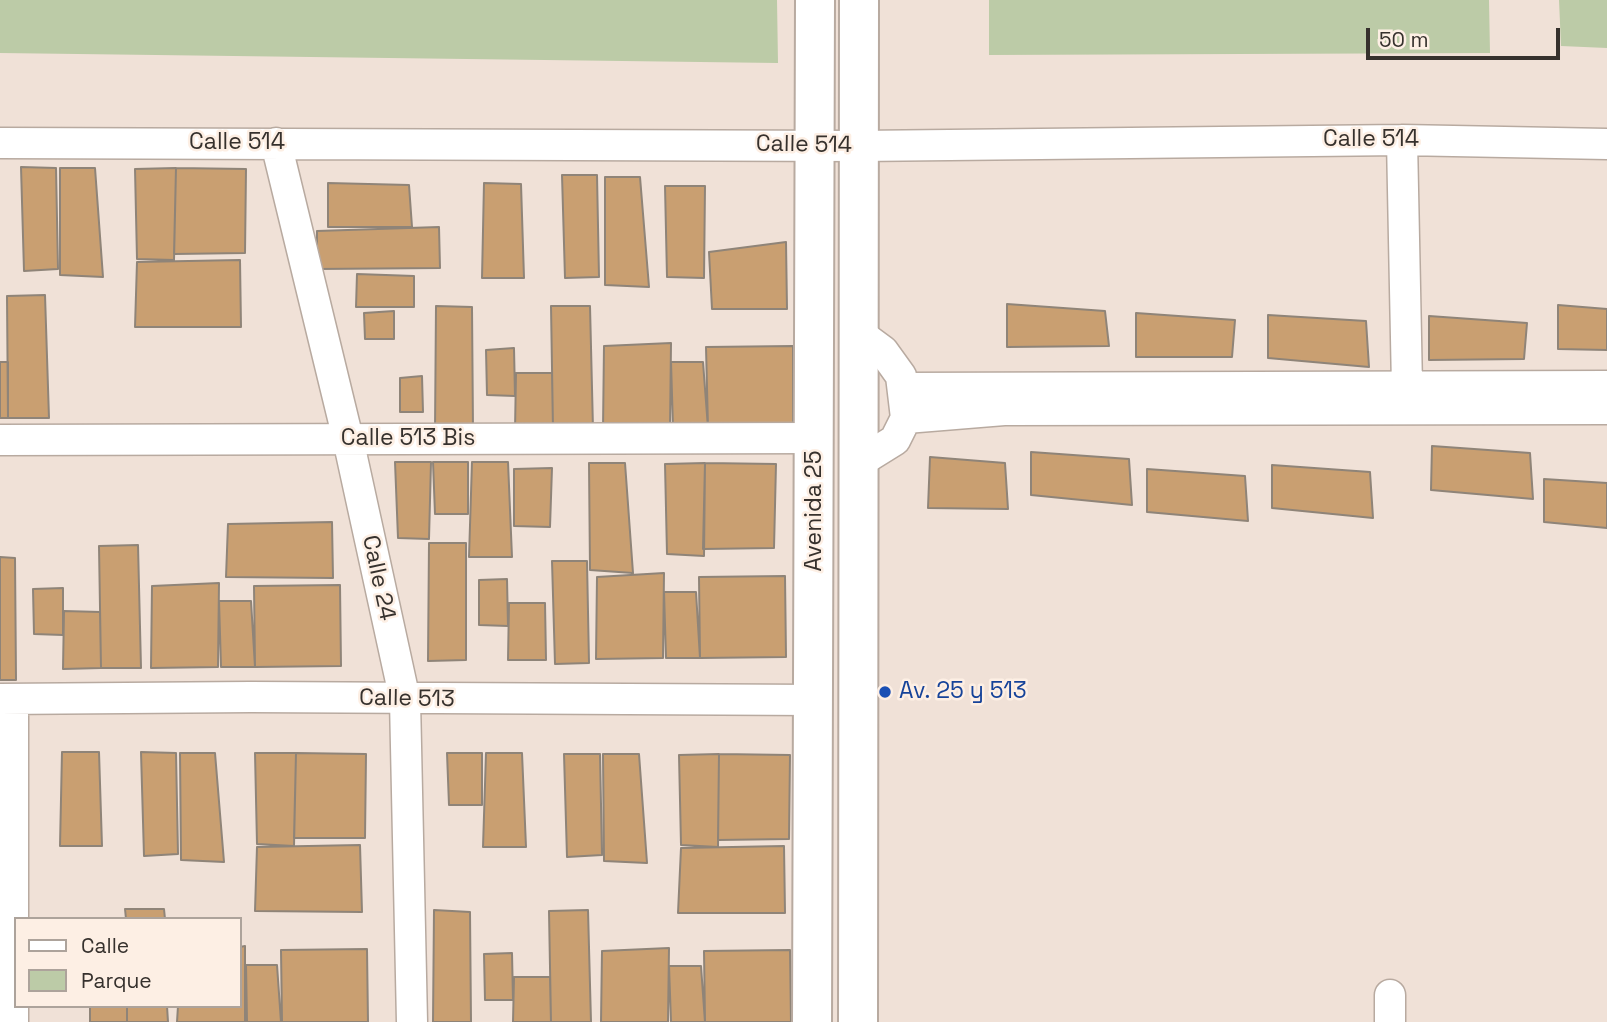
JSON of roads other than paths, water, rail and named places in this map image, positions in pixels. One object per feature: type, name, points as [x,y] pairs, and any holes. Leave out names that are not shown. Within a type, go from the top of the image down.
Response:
[{"type":"main road","name":"Avenida 25","points":[[812,1022],[815,0]]},
{"type":"main road","name":"Avenida 25","points":[[858,1022],[859,0]]},
{"type":"street","name":"Calle 514","points":[[0,143],[859,146],[1402,139],[1607,145]]},
{"type":"street","points":[[1402,139],[1407,387]]},
{"type":"street","name":"Calle 24","points":[[276,143],[348,439],[405,700],[412,1022]]},
{"type":"street","points":[[859,463],[895,440],[906,418],[904,388],[894,364],[860,334]]},
{"type":"street","points":[[1373,398],[1407,387],[1438,398],[1607,386]]},
{"type":"street","points":[[904,388],[983,400],[1438,398],[1607,409]]},
{"type":"street","points":[[906,418],[983,400]]},
{"type":"street","name":"Calle 513 Bis","points":[[0,440],[815,438]]},
{"type":"street","name":"Calle 513","points":[[6,699],[251,697],[405,700],[815,700]]},
{"type":"street","points":[[6,699],[13,1022]]},
{"type":"place","name":"Av. 25 y 513","points":[[885,692]]}]
